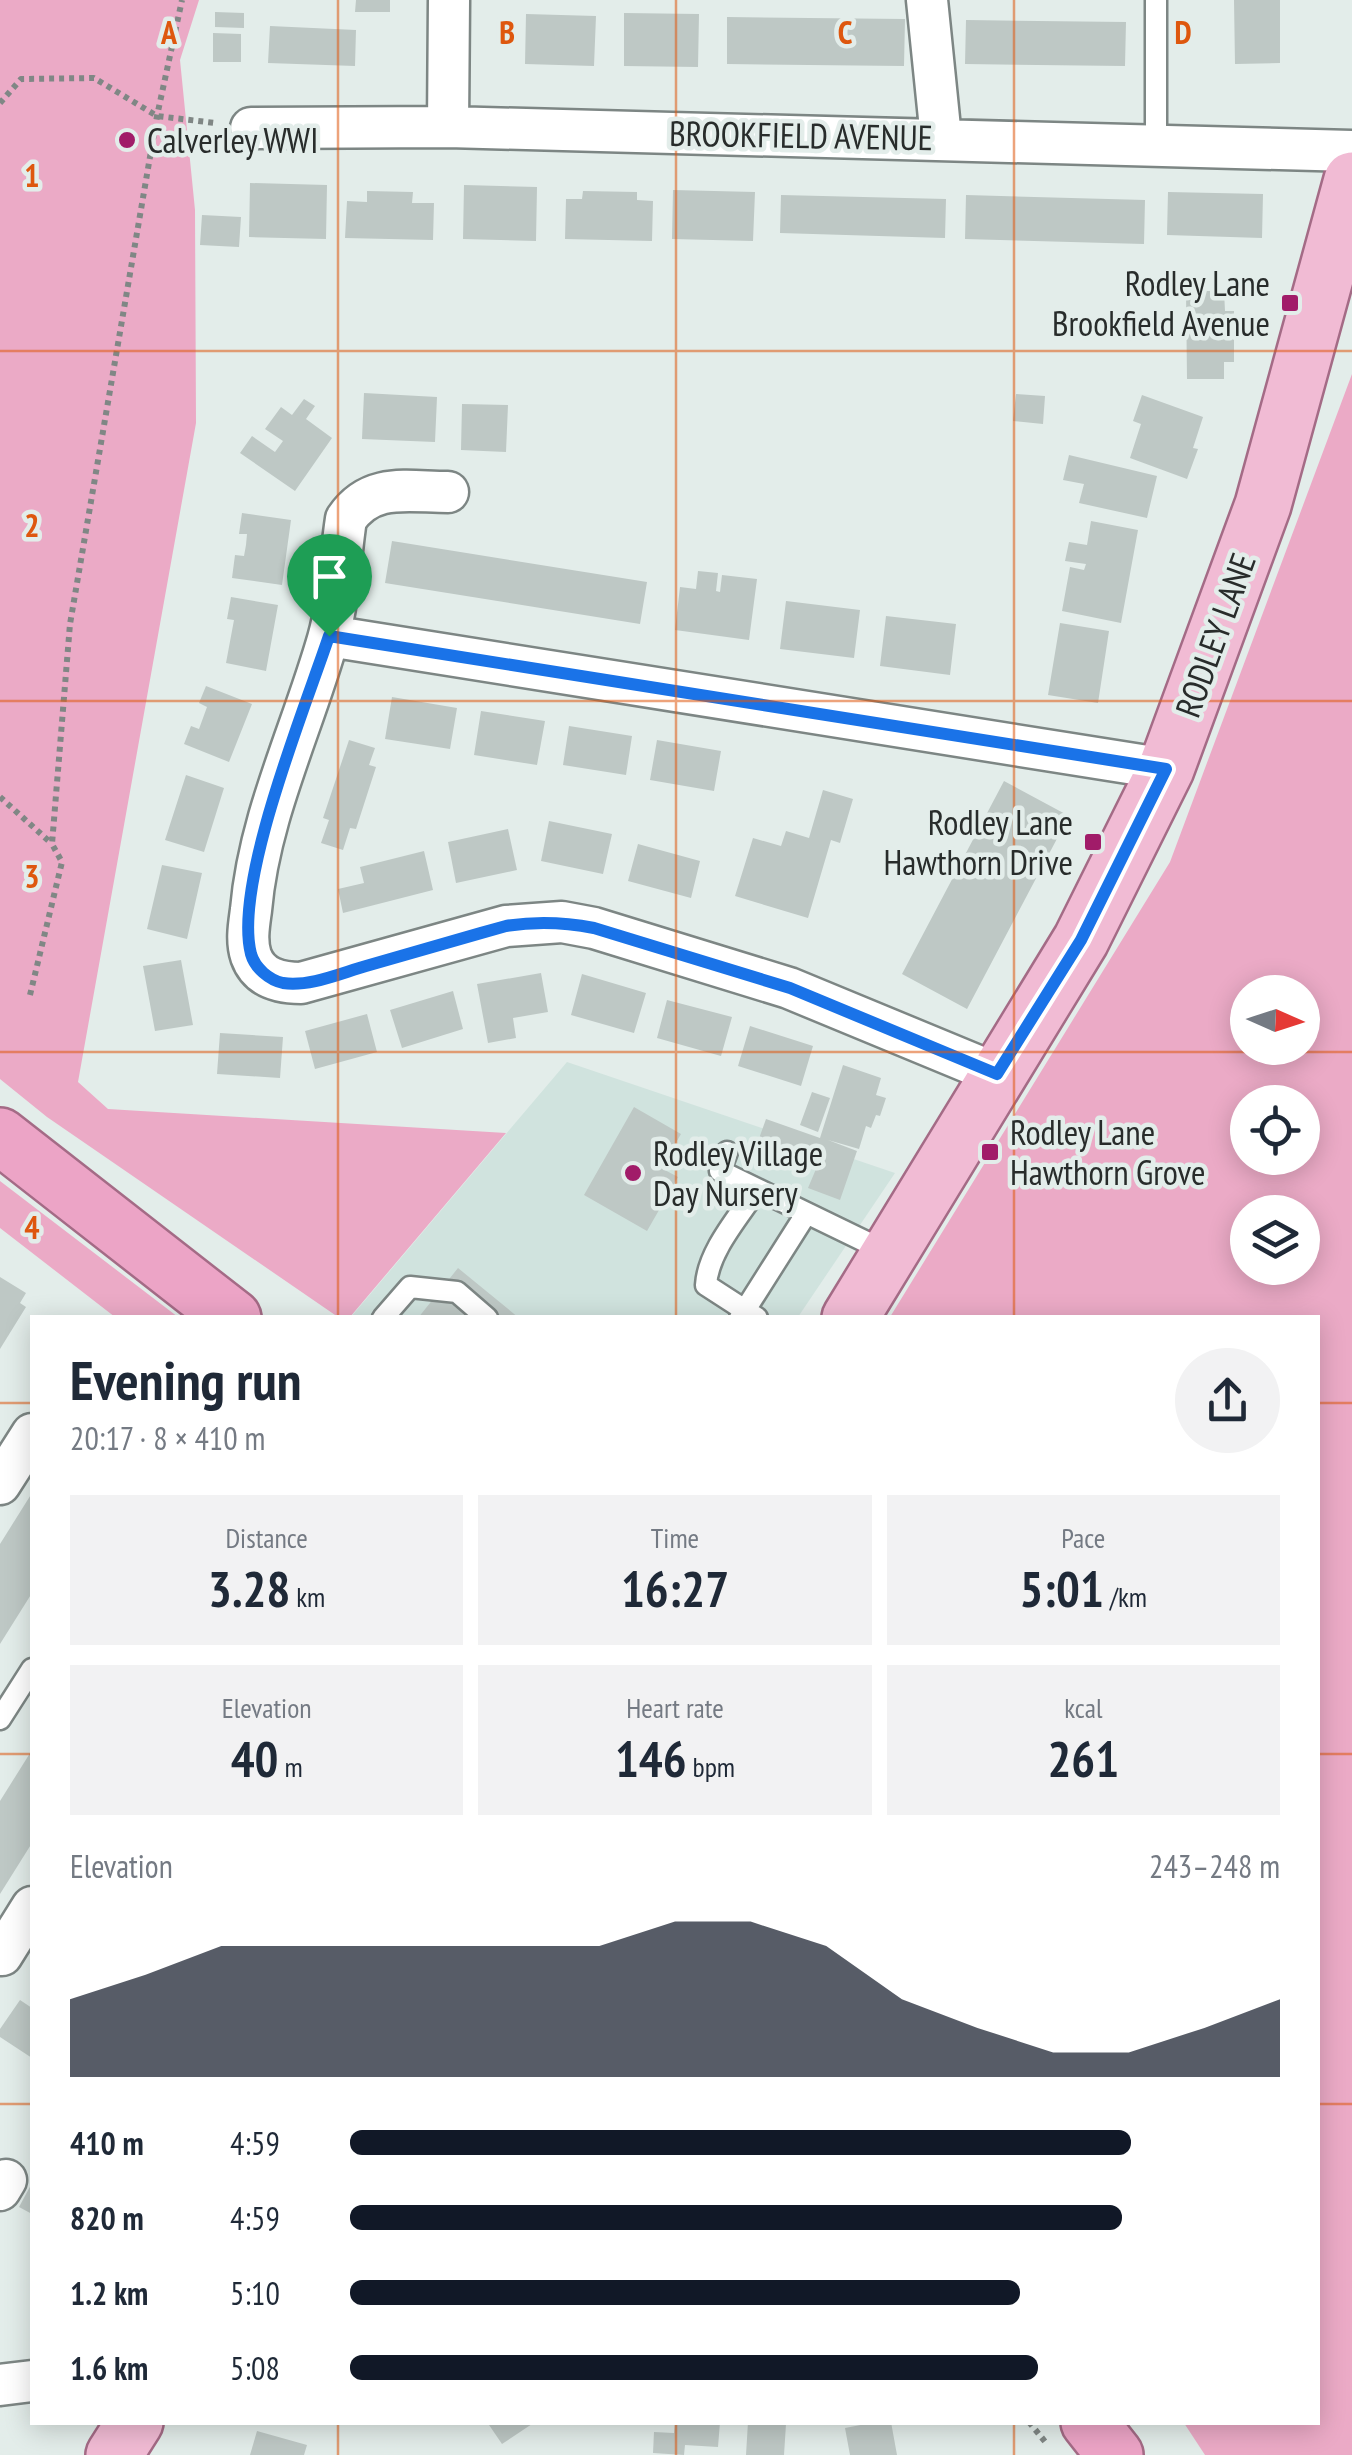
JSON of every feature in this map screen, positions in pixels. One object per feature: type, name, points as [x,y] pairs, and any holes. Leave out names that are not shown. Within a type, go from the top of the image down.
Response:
[{"type":"highway","points":[[0,1136],[229,1315]]},
{"type":"highway","points":[[1091,2425],[1114,2455]]},
{"type":"main road","name":"RODLEY LANE","points":[[852,1315],[1081,940],[1166,769],[1263,505],[1352,180]]},
{"type":"main road","points":[[114,2455],[133,2425]]},
{"type":"street","points":[[448,127],[449,0]]},
{"type":"street","points":[[927,0],[941,138]]},
{"type":"street","name":"BROOKFIELD AVENUE","points":[[250,128],[448,127],[1352,151]]},
{"type":"street","points":[[448,492],[371,494],[356,503],[346,518],[329,636],[264,831],[253,880],[248,935],[252,957],[262,972],[281,983],[301,983],[506,926],[562,922],[594,928],[790,988],[997,1074]]},
{"type":"street","points":[[329,636],[1166,769]]},
{"type":"street","points":[[0,1484],[30,1437]]},
{"type":"street","points":[[1,1954],[30,1909]]},
{"type":"street","points":[[0,2385],[30,2381]]},
{"type":"lane","points":[[1156,0],[1156,144]]},
{"type":"lane","points":[[727,1152],[720,1172],[889,1253]]},
{"type":"lane","points":[[756,1189],[707,1273],[706,1285],[747,1315],[806,1214]]},
{"type":"lane","points":[[387,1315],[410,1287],[457,1292],[484,1315]]},
{"type":"lane","points":[[0,1719],[30,1672]]},
{"type":"path","points":[[52,844],[70,624],[157,116],[182,0]]},
{"type":"path","points":[[0,103],[21,79],[94,78],[157,116],[250,128]]},
{"type":"path","points":[[0,797],[52,844],[62,862],[30,994]]},
{"type":"shaded area","points":[[0,0],[199,0],[180,60],[195,210],[196,423],[78,1082],[108,1109],[506,1133],[352,1315],[335,1315],[47,1117],[0,1079]]},
{"type":"shaded area","points":[[1352,374],[1352,2455],[1205,2455],[1185,2425],[1320,2425],[1320,1315],[891,1315],[1170,862]]},
{"type":"shaded area","points":[[567,1062],[895,1173],[799,1315],[353,1315]]},
{"type":"shaded area","points":[[0,1181],[175,1315],[112,1315],[0,1228]]},
{"type":"building","points":[[356,0],[390,0],[390,12],[355,12]]},
{"type":"building","points":[[1234,0],[1280,0],[1280,63],[1235,64]]},
{"type":"building","points":[[215,12],[244,13],[244,28],[215,27]]},
{"type":"building","points":[[624,13],[699,14],[698,67],[624,66]]},
{"type":"building","points":[[526,14],[596,16],[594,66],[525,64]]},
{"type":"building","points":[[727,17],[905,19],[904,66],[727,64]]},
{"type":"building","points":[[966,20],[1126,22],[1125,66],[965,64]]},
{"type":"building","points":[[270,26],[356,30],[355,66],[268,63]]},
{"type":"building","points":[[213,33],[241,34],[241,62],[213,62]]},
{"type":"building","points":[[250,183],[327,185],[326,239],[249,237]]},
{"type":"building","points":[[464,185],[537,187],[536,241],[463,239]]},
{"type":"building","points":[[673,190],[755,192],[753,241],[672,239]]},
{"type":"building","points":[[367,191],[413,192],[412,203],[434,203],[433,240],[345,238],[347,201],[367,202]]},
{"type":"building","points":[[583,191],[637,192],[637,200],[653,201],[652,241],[565,239],[566,199],[582,199]]},
{"type":"building","points":[[1168,192],[1263,194],[1262,238],[1167,235]]},
{"type":"building","points":[[781,195],[946,199],[945,238],[780,233]]},
{"type":"building","points":[[966,195],[1145,200],[1144,244],[965,239]]},
{"type":"building","points":[[202,215],[241,217],[239,247],[200,245]]},
{"type":"building","points":[[1186,291],[1224,291],[1225,311],[1234,311],[1234,362],[1224,362],[1224,379],[1187,379]]},
{"type":"building","points":[[364,393],[437,397],[435,442],[362,439]]},
{"type":"building","points":[[1016,394],[1045,396],[1043,424],[1013,421]]},
{"type":"building","points":[[1142,395],[1203,417],[1193,448],[1198,449],[1187,479],[1130,458],[1141,424],[1133,421]]},
{"type":"building","points":[[304,399],[315,406],[306,419],[332,438],[295,491],[240,453],[252,436],[275,452],[283,441],[265,429],[281,407],[292,415]]},
{"type":"building","points":[[462,404],[508,405],[506,452],[461,450]]},
{"type":"building","points":[[1069,455],[1157,476],[1147,518],[1079,503],[1084,484],[1063,480]]},
{"type":"building","points":[[242,513],[291,520],[282,585],[232,578],[235,555],[244,556],[246,545],[247,534],[239,534]]},
{"type":"building","points":[[1091,521],[1138,530],[1121,623],[1062,611],[1070,567],[1084,570],[1086,564],[1065,561],[1069,542],[1087,545]]},
{"type":"building","points":[[392,541],[647,582],[640,624],[385,583]]},
{"type":"building","points":[[698,571],[718,573],[716,591],[720,592],[722,575],[757,579],[749,640],[675,630],[680,587],[696,589]]},
{"type":"building","points":[[231,597],[278,605],[266,671],[226,663],[234,620],[227,619]]},
{"type":"building","points":[[786,601],[860,610],[854,658],[780,649]]},
{"type":"building","points":[[886,616],[956,624],[950,675],[880,666]]},
{"type":"building","points":[[1060,623],[1109,631],[1098,703],[1048,695]]},
{"type":"building","points":[[206,686],[252,704],[229,762],[184,744],[191,726],[199,729],[207,707],[199,703]]},
{"type":"building","points":[[392,697],[457,708],[450,749],[385,739]]},
{"type":"building","points":[[481,711],[545,721],[537,765],[474,755]]},
{"type":"building","points":[[569,726],[632,736],[626,775],[563,765]]},
{"type":"building","points":[[349,740],[375,748],[369,765],[376,767],[356,829],[350,828],[343,850],[321,843],[329,820],[323,818]]},
{"type":"building","points":[[657,740],[721,751],[714,791],[650,780]]},
{"type":"building","points":[[186,775],[224,788],[204,852],[165,840]]},
{"type":"building","points":[[1004,781],[1069,816],[967,1009],[902,974]]},
{"type":"building","points":[[823,790],[853,799],[840,843],[831,840],[808,918],[735,896],[753,838],[781,846],[786,831],[809,838]]},
{"type":"building","points":[[549,821],[612,834],[603,874],[541,861]]},
{"type":"building","points":[[508,829],[517,870],[456,883],[448,842]]},
{"type":"building","points":[[638,844],[700,861],[691,898],[628,881]]},
{"type":"building","points":[[424,851],[433,890],[343,913],[338,889],[364,883],[360,867]]},
{"type":"building","points":[[162,865],[202,873],[187,939],[147,929]]},
{"type":"building","points":[[181,960],[193,1025],[155,1031],[143,966]]},
{"type":"building","points":[[541,973],[548,1012],[513,1018],[516,1038],[488,1043],[477,984]]},
{"type":"building","points":[[582,974],[646,993],[634,1033],[571,1015]]},
{"type":"building","points":[[453,991],[463,1029],[402,1048],[390,1010]]},
{"type":"building","points":[[667,1000],[732,1017],[721,1056],[657,1038]]},
{"type":"building","points":[[367,1014],[377,1052],[315,1069],[305,1031]]},
{"type":"building","points":[[750,1026],[813,1046],[801,1086],[738,1066]]},
{"type":"building","points":[[220,1033],[283,1037],[280,1078],[217,1074]]},
{"type":"building","points":[[843,1065],[881,1078],[876,1095],[886,1098],[880,1116],[876,1115],[871,1128],[866,1126],[859,1149],[828,1140],[857,1151],[840,1200],[808,1188],[816,1169],[756,1147],[766,1119],[820,1138]]},
{"type":"building","points":[[812,1092],[830,1098],[818,1132],[800,1125]]},
{"type":"building","name":"Rodley Village Day Nursery","points":[[634,1107],[681,1134],[661,1168],[678,1177],[647,1231],[584,1195]]},
{"type":"building","points":[[458,1268],[515,1315],[420,1315]]},
{"type":"building","points":[[0,1277],[26,1293],[20,1303],[26,1307],[0,1349]]},
{"type":"building","points":[[30,1496],[30,1596],[0,1644],[0,1544]]},
{"type":"building","points":[[30,1753],[30,1846],[0,1894],[0,1801]]},
{"type":"building","points":[[20,2000],[30,2007],[30,2057],[0,2037],[0,2029]]},
{"type":"building","points":[[30,2187],[30,2213],[19,2207]]},
{"type":"building","points":[[489,2425],[530,2425],[502,2444]]},
{"type":"building","points":[[675,2425],[720,2425],[718,2447],[685,2445],[684,2455],[653,2453],[654,2432],[674,2433]]},
{"type":"building","points":[[748,2425],[786,2425],[784,2455],[746,2455]]},
{"type":"building","points":[[892,2425],[897,2455],[850,2455],[845,2428]]},
{"type":"building","points":[[257,2431],[307,2445],[304,2455],[250,2455]]},
{"type":"place","name":"Calverley WWI","points":[[127,140]]},
{"type":"place","name":"Rodley Lane Brookfield Avenue","points":[[1290,303]]},
{"type":"place","name":"Rodley Lane Hawthorn Drive","points":[[1093,842]]},
{"type":"place","name":"Rodley Lane Hawthorn Grove","points":[[990,1152]]},
{"type":"place","name":"Rodley Village Day Nursery","points":[[633,1173]]},
{"type":"route","points":[[329,636],[1166,769],[1081,940],[997,1074],[790,988],[594,928],[562,922],[506,926],[321,979],[281,983],[262,972],[252,957],[248,935],[253,880],[264,831],[329,636]]}]
